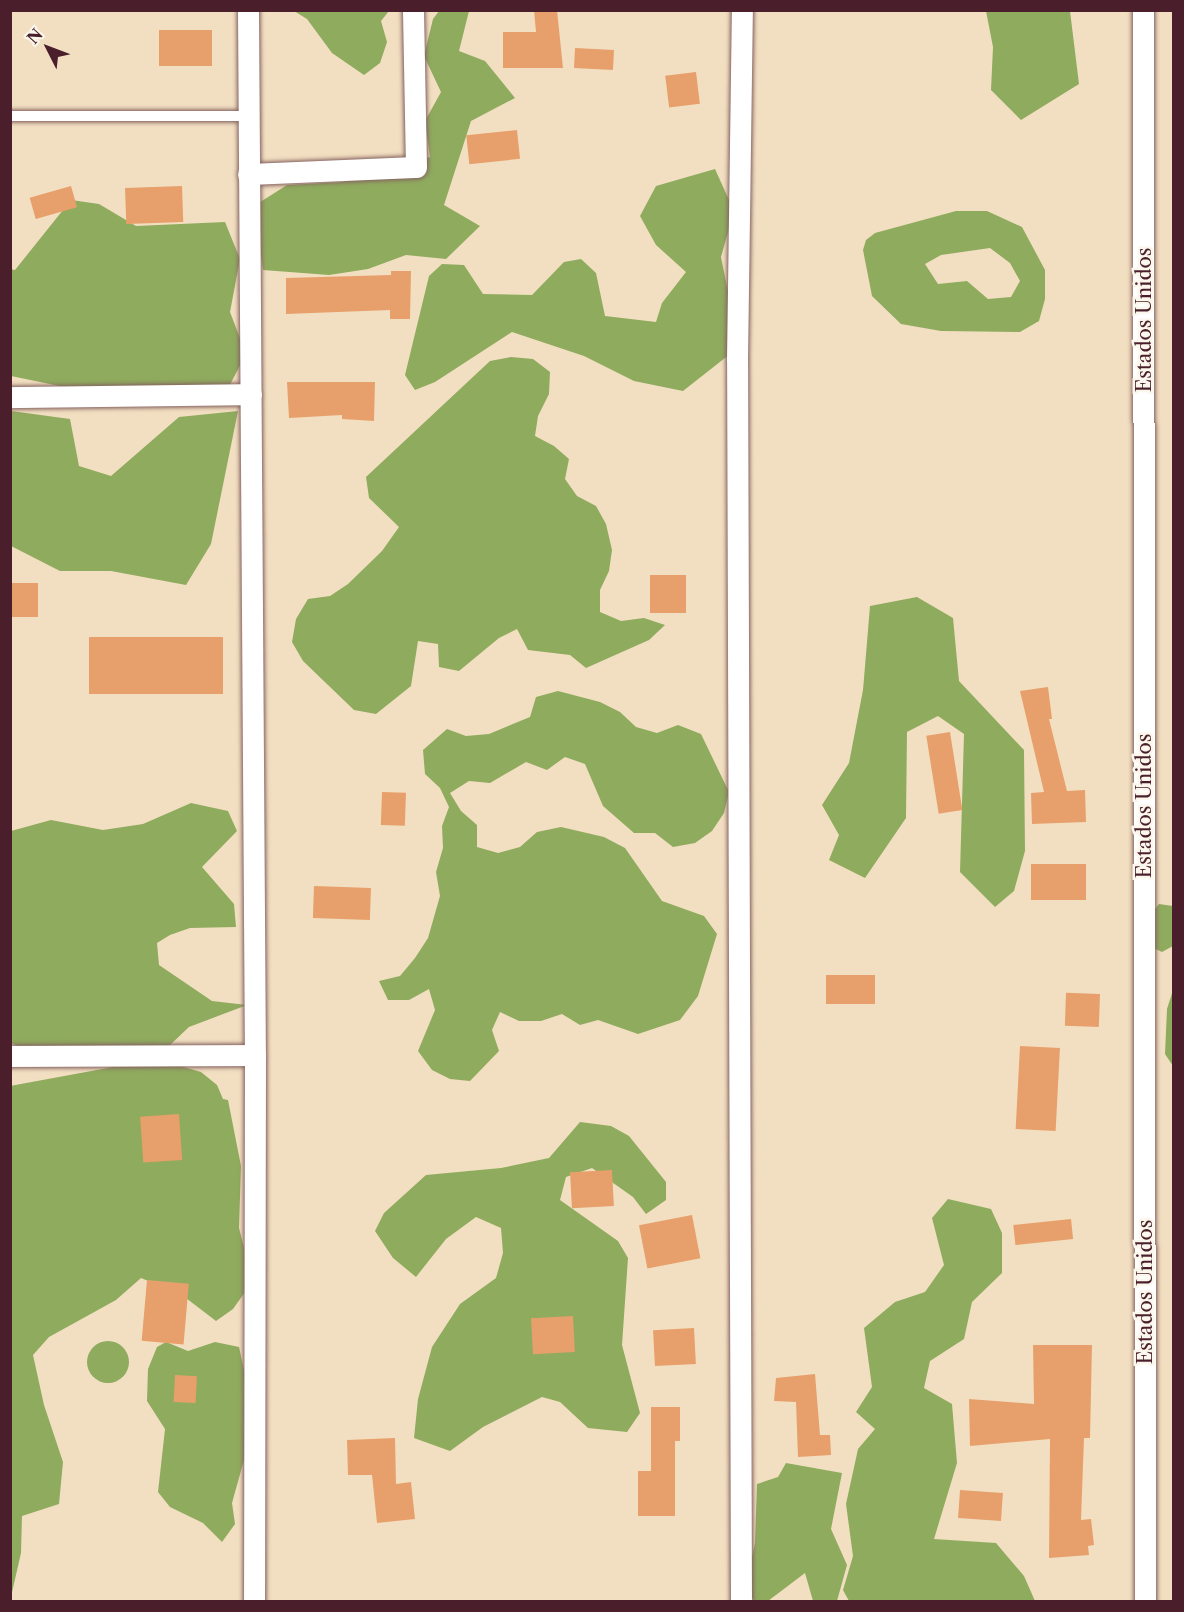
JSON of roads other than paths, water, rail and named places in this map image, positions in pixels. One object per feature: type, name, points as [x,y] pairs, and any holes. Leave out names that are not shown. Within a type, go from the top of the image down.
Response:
[{"type":"street","points":[[248,10],[255,1055],[254,1602]]},
{"type":"street","points":[[248,174],[416,166],[413,10]]},
{"type":"street","points":[[741,1602],[737,360],[742,10]]},
{"type":"street","name":"Estados Unidos","points":[[1143,10],[1145,1602]]},
{"type":"street","points":[[10,398],[251,394]]},
{"type":"street","points":[[10,1056],[255,1055]]},
{"type":"lane","points":[[10,116],[248,116]]}]
